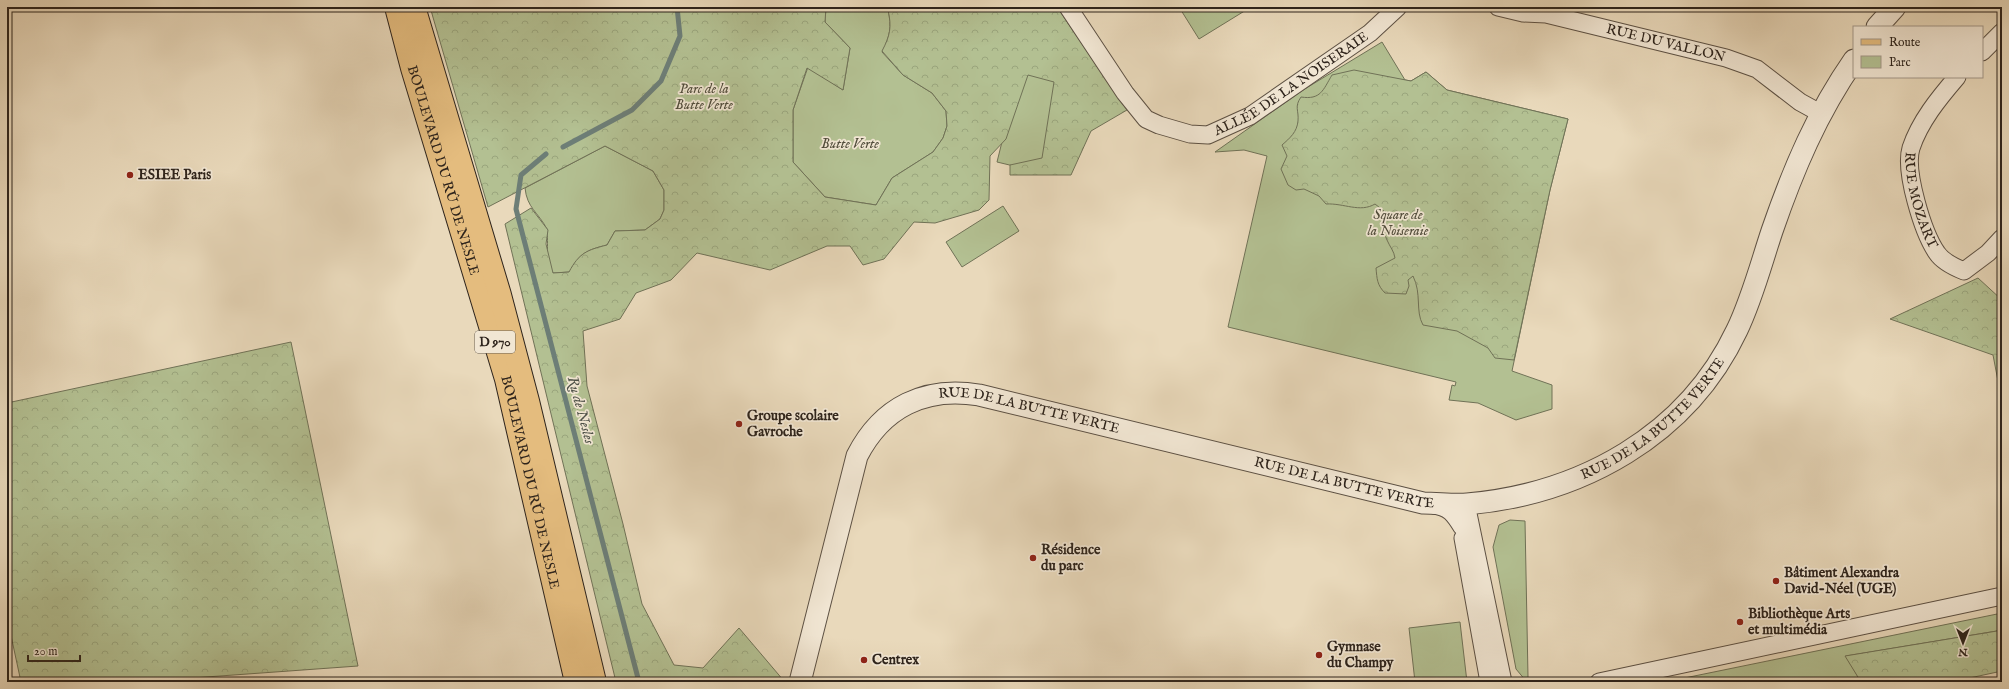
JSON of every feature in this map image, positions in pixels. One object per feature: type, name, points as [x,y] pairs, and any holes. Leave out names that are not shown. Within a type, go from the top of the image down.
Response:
[{"type":"main road","name":"BOULEVARD DU RÛ DE NESLE","points":[[396,7],[412,68],[506,379],[576,682]]},
{"type":"main road","points":[[414,7],[502,303],[528,401],[595,682]]},
{"type":"street","name":"ALLÉE DE LA NOISERAIE","points":[[1068,7],[1125,93],[1146,119],[1159,125],[1184,132],[1208,135],[1250,116],[1370,33],[1398,7]]},
{"type":"street","name":"RUE DU VALLON","points":[[1498,7],[1523,13],[1547,11],[1726,58],[1757,69],[1800,102],[1820,113]]},
{"type":"street","points":[[1878,26],[1895,7]]},
{"type":"street","points":[[1983,51],[2002,32]]},
{"type":"street","name":"RUE DE LA BUTTE VERTE","points":[[800,682],[857,456],[862,445],[882,421],[890,414],[921,397],[952,392],[979,395],[1423,502],[1466,504],[1531,494],[1573,480],[1602,468],[1636,447],[1685,406],[1725,356],[1738,328],[1792,175],[1820,113],[1853,62]]},
{"type":"street","name":"RUE MOZART","points":[[1956,78],[1922,123],[1911,150],[1911,177],[1916,201],[1937,253],[1949,264],[1964,271],[1988,252],[2002,238]]},
{"type":"street","points":[[1477,552],[1476,523],[1484,512],[1505,498]]},
{"type":"street","points":[[1423,502],[1445,507],[1452,512],[1462,527]]},
{"type":"street","points":[[1466,504],[1462,527],[1489,682]]},
{"type":"street","points":[[1466,504],[1503,682]]},
{"type":"street","points":[[1599,682],[2002,596]]},
{"type":"green space","name":"Parc de la Butte Verte","points":[[430,7],[826,7],[825,22],[850,48],[843,90],[807,68],[793,110],[793,162],[825,197],[876,205],[892,178],[933,152],[943,138],[947,126],[946,111],[932,93],[903,75],[882,51],[890,31],[888,10],[890,7],[1057,7],[1127,110],[1091,131],[1071,175],[1010,175],[1010,165],[1042,158],[1054,82],[1028,75],[1006,139],[990,156],[989,200],[979,210],[935,223],[914,222],[884,259],[863,265],[850,246],[827,246],[770,270],[697,253],[671,280],[636,293],[620,319],[583,331],[587,386],[642,604],[674,665],[703,668],[739,628],[784,681],[783,682],[616,682],[505,224],[531,208],[548,230],[546,244],[553,273],[569,272],[576,260],[584,253],[607,245],[615,231],[645,230],[660,219],[664,210],[664,190],[653,171],[605,146],[488,207]]},
{"type":"green space","name":"Butte Verte","points":[[826,7],[890,7],[888,10],[890,31],[882,52],[903,75],[932,93],[946,111],[947,126],[943,138],[933,152],[892,178],[876,205],[825,197],[793,162],[793,110],[808,67],[843,90],[850,48],[825,22]]},
{"type":"green space","points":[[1179,7],[1251,7],[1199,39]]},
{"type":"green space","name":"Square de la Noiseraie","points":[[1382,42],[1405,80],[1411,81],[1426,72],[1447,90],[1568,119],[1550,190],[1512,371],[1552,385],[1552,409],[1516,420],[1478,403],[1449,400],[1452,385],[1455,386],[1456,382],[1228,327],[1267,156],[1244,150],[1215,152],[1303,90]]},
{"type":"green space","points":[[1023,57],[1072,69],[1047,174],[997,162]]},
{"type":"green space","points":[[1354,70],[1411,81],[1426,72],[1447,90],[1568,119],[1550,190],[1514,360],[1495,358],[1488,348],[1457,331],[1423,325],[1419,314],[1417,289],[1413,276],[1408,280],[1409,286],[1406,294],[1385,293],[1382,290],[1378,282],[1376,268],[1395,258],[1384,233],[1384,211],[1375,204],[1369,207],[1358,208],[1326,204],[1319,196],[1304,189],[1296,190],[1288,185],[1281,169],[1287,156],[1282,145],[1295,132],[1298,121],[1297,106],[1299,100],[1301,97],[1313,97],[1321,93],[1332,75]]},
{"type":"green space","points":[[605,146],[653,171],[664,190],[664,210],[660,219],[645,230],[615,231],[607,245],[584,253],[580,256],[570,272],[553,273],[548,266],[547,229],[530,205],[525,188]]},
{"type":"green space","points":[[1003,206],[1019,231],[962,267],[946,242]]},
{"type":"green space","points":[[1978,278],[2002,300],[2002,402],[1993,355],[1890,319]]},
{"type":"green space","points":[[291,342],[358,666],[137,682],[21,682],[7,617],[7,403]]},
{"type":"green space","points":[[1510,520],[1525,521],[1528,677],[1526,681],[1516,669],[1493,547],[1499,525]]},
{"type":"green space","points":[[2002,613],[2002,624],[1997,631],[1846,656],[1861,682],[1665,682]]},
{"type":"green space","points":[[1460,622],[1467,682],[1415,682],[1409,628]]},
{"type":"green space","points":[[2002,624],[2002,671],[1951,682],[1861,682],[1845,656],[1997,631]]},
{"type":"waterway","name":"Ru de Nesles","points":[[563,147],[632,110],[661,81],[680,36],[677,7]]},
{"type":"waterway","name":"Ru de Nesles","points":[[546,154],[521,175],[516,209],[639,682]]},
{"type":"place","name":"ESIEE Paris","points":[[130,175]]},
{"type":"place","name":"Groupe scolaire Gavroche","points":[[739,424]]},
{"type":"place","name":"Résidence du parc","points":[[1033,558]]},
{"type":"place","name":"Bâtiment Alexandra David-Néel (UGE)","points":[[1776,581]]},
{"type":"place","name":"Bibliothèque Arts et multimédia","points":[[1740,622]]},
{"type":"place","name":"Gymnase du Champy","points":[[1319,655]]},
{"type":"place","name":"Centrex","points":[[864,660]]}]
